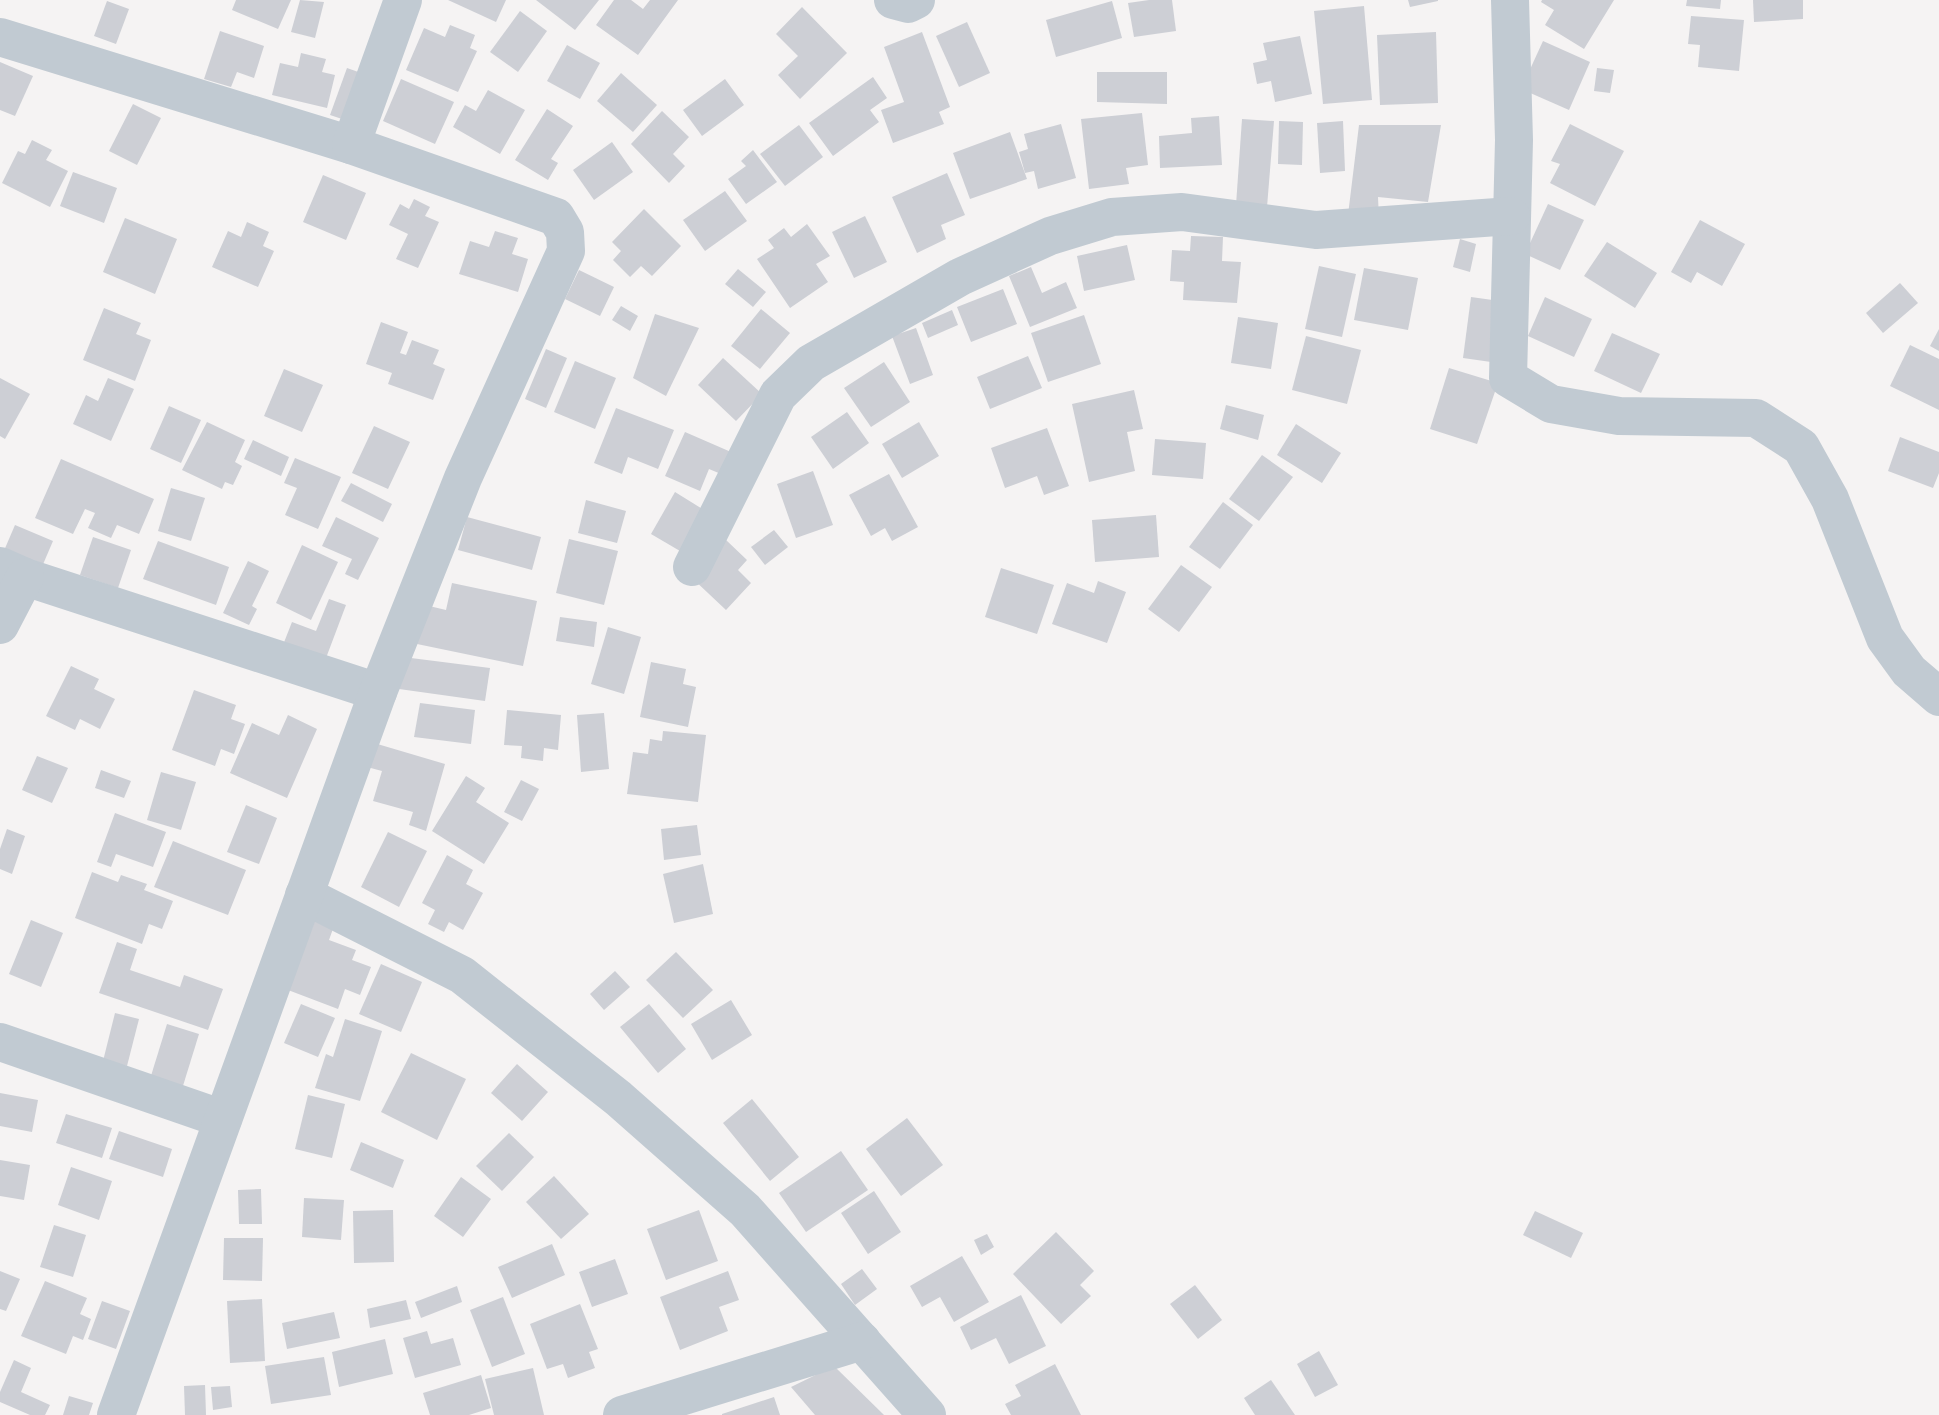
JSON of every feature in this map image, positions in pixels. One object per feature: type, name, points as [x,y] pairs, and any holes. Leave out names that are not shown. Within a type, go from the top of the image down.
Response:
[{"type":"street","points":[[351,145],[403,0]]},
{"type":"street","points":[[893,0],[908,4],[916,0]]},
{"type":"street","points":[[1510,0],[1514,140],[1508,378],[1551,404],[1619,416],[1756,418],[1801,447],[1830,499],[1885,638],[1909,671],[1939,697]]},
{"type":"street","points":[[0,37],[351,145],[556,217],[565,232],[566,251],[463,478],[378,692],[116,1415]]},
{"type":"street","points":[[692,567],[778,395],[811,363],[960,277],[1050,236],[1112,217],[1182,212],[1316,230],[1511,216]]},
{"type":"street","points":[[0,625],[13,572],[378,692]]},
{"type":"street","points":[[304,895],[462,975],[618,1097],[745,1210],[927,1415]]},
{"type":"street","points":[[0,1042],[223,1119]]},
{"type":"street","points":[[622,1415],[862,1342]]},
{"type":"building","points":[[236,0],[291,0],[278,29],[232,10]]},
{"type":"building","points":[[300,0],[324,2],[315,38],[291,32]]},
{"type":"building","points":[[448,0],[506,0],[496,22]]},
{"type":"building","points":[[536,0],[599,0],[575,30]]},
{"type":"building","points":[[614,0],[631,0],[643,9],[650,0],[678,0],[638,55],[596,25]]},
{"type":"building","points":[[1172,0],[1176,31],[1134,37],[1128,3]]},
{"type":"building","points":[[1408,0],[1438,0],[1438,1],[1410,7]]},
{"type":"building","points":[[1614,0],[1584,49],[1545,25],[1554,10],[1541,2]]},
{"type":"building","points":[[1687,0],[1721,0],[1720,9],[1686,6]]},
{"type":"building","points":[[1753,0],[1803,0],[1803,19],[1754,22]]},
{"type":"building","points":[[107,1],[129,9],[116,44],[94,36]]},
{"type":"building","points":[[1112,1],[1122,38],[1056,57],[1046,20]]},
{"type":"building","points":[[1364,6],[1372,100],[1323,104],[1314,11]]},
{"type":"building","points":[[802,7],[847,53],[800,99],[778,75],[798,56],[776,34]]},
{"type":"building","points":[[520,11],[547,31],[518,72],[490,52]]},
{"type":"building","points":[[1691,16],[1744,20],[1739,71],[1698,67],[1700,45],[1688,44]]},
{"type":"building","points":[[967,22],[990,73],[959,87],[936,36]]},
{"type":"building","points":[[450,25],[475,35],[470,48],[477,51],[458,92],[406,70],[424,28],[445,37]]},
{"type":"building","points":[[220,31],[264,46],[254,78],[237,72],[231,87],[204,79]]},
{"type":"building","points":[[922,32],[950,107],[939,112],[944,124],[893,143],[881,110],[904,102],[884,47]]},
{"type":"building","points":[[1436,32],[1438,103],[1380,105],[1377,35]]},
{"type":"building","points":[[1300,36],[1312,94],[1275,102],[1271,81],[1257,84],[1253,63],[1267,60],[1263,43]]},
{"type":"building","points":[[1543,41],[1590,62],[1569,110],[1521,89]]},
{"type":"building","points":[[567,45],[600,63],[580,99],[547,81]]},
{"type":"building","points":[[301,53],[326,59],[322,72],[335,75],[327,108],[272,95],[280,63],[298,67]]},
{"type":"building","points":[[0,62],[33,76],[15,116],[0,110]]},
{"type":"building","points":[[347,68],[364,74],[348,121],[330,115]]},
{"type":"building","points":[[1597,68],[1614,70],[1610,93],[1594,91]]},
{"type":"building","points":[[1097,72],[1167,72],[1167,104],[1097,102]]},
{"type":"building","points":[[621,73],[657,105],[633,132],[597,101]]},
{"type":"building","points":[[873,77],[887,98],[870,110],[879,122],[833,156],[809,123]]},
{"type":"building","points":[[401,79],[454,102],[435,144],[383,121]]},
{"type":"building","points":[[725,79],[744,105],[702,136],[683,110]]},
{"type":"building","points":[[488,90],[525,110],[500,154],[453,127],[465,105],[476,111]]},
{"type":"building","points":[[133,104],[161,118],[137,165],[109,151]]},
{"type":"building","points":[[547,109],[573,126],[551,159],[558,163],[548,180],[515,160]]},
{"type":"building","points":[[662,111],[689,137],[673,154],[685,166],[669,183],[631,144]]},
{"type":"building","points":[[1142,113],[1148,165],[1126,168],[1129,184],[1089,189],[1081,119]]},
{"type":"building","points":[[1219,116],[1222,165],[1160,168],[1159,136],[1192,133],[1191,118]]},
{"type":"building","points":[[1242,119],[1274,121],[1267,207],[1236,205]]},
{"type":"building","points":[[1279,121],[1303,122],[1302,165],[1278,164]]},
{"type":"building","points":[[1343,121],[1345,171],[1320,173],[1317,123]]},
{"type":"building","points":[[1061,124],[1076,178],[1038,189],[1034,171],[1025,173],[1019,152],[1028,149],[1024,134]]},
{"type":"building","points":[[1570,124],[1624,151],[1595,206],[1550,183],[1560,164],[1551,161]]},
{"type":"building","points":[[799,125],[823,157],[785,186],[760,154]]},
{"type":"building","points":[[1359,125],[1441,125],[1428,202],[1378,197],[1379,219],[1348,215]]},
{"type":"building","points":[[1010,132],[1027,179],[970,199],[953,153]]},
{"type":"building","points":[[32,140],[52,150],[46,160],[68,171],[50,207],[2,183],[18,151],[25,154]]},
{"type":"building","points":[[612,142],[633,172],[594,200],[573,170]]},
{"type":"building","points":[[753,150],[777,182],[746,204],[728,179],[746,166],[741,161]]},
{"type":"building","points":[[73,172],[117,188],[104,223],[60,206]]},
{"type":"building","points":[[947,173],[965,215],[941,225],[946,239],[917,253],[892,197]]},
{"type":"building","points":[[323,175],[366,193],[346,240],[303,222]]},
{"type":"building","points":[[725,191],[747,221],[705,251],[683,220]]},
{"type":"building","points":[[414,199],[430,207],[425,216],[439,222],[418,268],[396,259],[408,234],[389,225],[400,204],[409,209]]},
{"type":"building","points":[[1548,204],[1584,220],[1560,270],[1525,254]]},
{"type":"building","points":[[644,209],[681,246],[652,276],[641,266],[630,277],[613,260],[621,251],[612,242]]},
{"type":"building","points":[[865,216],[887,262],[854,278],[832,232]]},
{"type":"building","points":[[125,218],[177,239],[155,294],[103,272]]},
{"type":"building","points":[[1700,220],[1745,244],[1722,286],[1697,272],[1691,283],[1671,272]]},
{"type":"building","points":[[247,222],[269,232],[263,246],[274,251],[258,287],[212,267],[228,231],[241,237]]},
{"type":"building","points":[[807,224],[830,256],[816,264],[828,282],[790,308],[757,259],[774,248],[768,240],[784,228],[791,237]]},
{"type":"building","points":[[495,231],[518,238],[512,254],[528,259],[518,292],[459,274],[470,241],[489,247]]},
{"type":"building","points":[[1191,236],[1223,237],[1222,261],[1241,262],[1237,303],[1183,300],[1184,282],[1170,281],[1172,250],[1190,251]]},
{"type":"building","points":[[1460,239],[1476,244],[1470,272],[1453,267]]},
{"type":"building","points":[[1607,242],[1657,273],[1635,308],[1584,276]]},
{"type":"building","points":[[1127,245],[1135,280],[1084,291],[1077,256]]},
{"type":"building","points":[[1319,266],[1356,274],[1342,337],[1305,329]]},
{"type":"building","points":[[1031,267],[1042,293],[1066,282],[1077,308],[1030,327],[1009,276]]},
{"type":"building","points":[[1364,268],[1418,278],[1408,330],[1354,320]]},
{"type":"building","points":[[738,269],[766,292],[753,307],[725,284]]},
{"type":"building","points":[[579,270],[614,287],[600,316],[565,299]]},
{"type":"building","points":[[1900,283],[1918,303],[1883,333],[1866,313]]},
{"type":"building","points":[[1003,289],[1017,324],[971,342],[957,307]]},
{"type":"building","points":[[1471,297],[1507,302],[1498,363],[1463,358]]},
{"type":"building","points":[[1545,297],[1592,319],[1574,357],[1528,336]]},
{"type":"building","points":[[621,306],[638,316],[630,331],[612,320]]},
{"type":"building","points":[[104,308],[141,323],[136,334],[151,340],[135,381],[83,360]]},
{"type":"building","points":[[761,309],[790,333],[760,369],[731,346]]},
{"type":"building","points":[[952,310],[958,325],[928,338],[922,323]]},
{"type":"building","points":[[655,314],[699,328],[666,396],[633,378]]},
{"type":"building","points":[[1084,315],[1101,364],[1048,382],[1031,333]]},
{"type":"building","points":[[1238,317],[1278,323],[1271,369],[1231,363]]},
{"type":"building","points":[[381,322],[408,332],[400,353],[406,355],[412,340],[439,350],[433,364],[445,369],[433,400],[388,384],[392,373],[366,364]]},
{"type":"building","points":[[916,328],[933,375],[910,384],[892,336]]},
{"type":"building","points":[[1939,329],[1939,351],[1930,346]]},
{"type":"building","points":[[1612,333],[1660,354],[1641,393],[1594,371]]},
{"type":"building","points":[[1306,336],[1361,350],[1347,404],[1292,390]]},
{"type":"building","points":[[1910,345],[1939,359],[1939,410],[1890,386]]},
{"type":"building","points":[[546,349],[567,358],[546,408],[525,399]]},
{"type":"building","points":[[1028,356],[1042,388],[990,409],[977,377]]},
{"type":"building","points":[[723,358],[762,394],[736,421],[698,385]]},
{"type":"building","points":[[575,361],[616,378],[595,429],[554,412]]},
{"type":"building","points":[[884,362],[910,402],[871,427],[844,388]]},
{"type":"building","points":[[1449,368],[1498,383],[1477,444],[1430,429]]},
{"type":"building","points":[[284,369],[323,385],[302,432],[264,416]]},
{"type":"building","points":[[0,378],[30,394],[5,439],[0,436]]},
{"type":"building","points":[[108,378],[134,389],[111,441],[73,424],[86,395],[98,401]]},
{"type":"building","points":[[1134,390],[1143,429],[1127,432],[1135,471],[1089,482],[1072,404]]},
{"type":"building","points":[[1226,405],[1264,415],[1258,440],[1220,429]]},
{"type":"building","points":[[169,406],[201,420],[181,463],[150,449]]},
{"type":"building","points":[[616,408],[674,430],[658,469],[628,457],[622,474],[594,463]]},
{"type":"building","points":[[847,412],[869,443],[833,469],[811,437]]},
{"type":"building","points":[[207,422],[245,440],[235,462],[242,466],[233,485],[225,482],[222,489],[182,470]]},
{"type":"building","points":[[919,422],[939,456],[902,478],[882,444]]},
{"type":"building","points":[[1296,424],[1341,453],[1322,483],[1277,455]]},
{"type":"building","points":[[374,426],[410,442],[388,489],[352,473]]},
{"type":"building","points":[[1047,428],[1069,486],[1044,495],[1037,476],[1005,488],[991,448]]},
{"type":"building","points":[[685,432],[731,452],[721,474],[709,469],[700,491],[665,476]]},
{"type":"building","points":[[1900,437],[1939,452],[1939,473],[1933,488],[1888,471]]},
{"type":"building","points":[[1155,439],[1206,443],[1203,479],[1152,475]]},
{"type":"building","points":[[253,440],[289,457],[281,476],[244,459]]},
{"type":"building","points":[[1262,455],[1293,477],[1259,521],[1229,499]]},
{"type":"building","points":[[295,458],[341,477],[318,529],[285,515],[297,488],[284,483]]},
{"type":"building","points":[[61,459],[154,499],[139,534],[117,525],[111,538],[88,528],[95,513],[85,509],[73,534],[35,518]]},
{"type":"building","points":[[813,471],[833,525],[796,538],[777,484]]},
{"type":"building","points":[[889,474],[918,527],[892,541],[885,528],[871,536],[849,495]]},
{"type":"building","points":[[351,483],[392,504],[383,522],[341,501]]},
{"type":"building","points":[[171,488],[205,498],[191,541],[158,531]]},
{"type":"building","points":[[675,492],[704,510],[680,551],[651,534]]},
{"type":"building","points":[[586,500],[626,511],[617,543],[578,533]]},
{"type":"building","points":[[1223,502],[1253,525],[1220,569],[1189,547]]},
{"type":"building","points":[[1156,515],[1159,557],[1095,562],[1092,520]]},
{"type":"building","points":[[336,517],[379,538],[358,580],[345,574],[352,559],[322,546]]},
{"type":"building","points":[[467,517],[541,537],[532,570],[458,550]]},
{"type":"building","points":[[15,525],[53,541],[41,569],[3,553]]},
{"type":"building","points":[[774,530],[788,547],[765,565],[751,547]]},
{"type":"building","points":[[93,537],[131,550],[118,588],[80,575]]},
{"type":"building","points":[[569,539],[618,551],[604,605],[556,593]]},
{"type":"building","points":[[726,540],[747,560],[738,570],[751,583],[726,610],[691,577]]},
{"type":"building","points":[[158,541],[229,567],[216,605],[143,579]]},
{"type":"building","points":[[302,545],[338,562],[311,620],[276,603]]},
{"type":"building","points":[[248,561],[269,571],[252,606],[257,609],[249,625],[223,613]]},
{"type":"building","points":[[1181,565],[1212,587],[1179,632],[1148,609]]},
{"type":"building","points":[[1001,568],[1054,585],[1037,634],[985,617]]},
{"type":"building","points":[[1098,581],[1126,592],[1107,643],[1052,624],[1067,583],[1094,593]]},
{"type":"building","points":[[452,583],[537,601],[523,666],[417,644],[425,605],[446,610]]},
{"type":"building","points":[[329,599],[346,605],[323,666],[281,650],[292,622],[316,631]]},
{"type":"building","points":[[560,617],[597,622],[594,647],[556,641]]},
{"type":"building","points":[[608,627],[641,637],[624,694],[591,684]]},
{"type":"building","points":[[403,657],[490,668],[485,701],[399,689]]},
{"type":"building","points":[[651,662],[686,669],[683,684],[696,687],[688,727],[640,717]]},
{"type":"building","points":[[71,666],[99,679],[94,689],[115,699],[100,729],[80,719],[75,730],[46,716]]},
{"type":"building","points":[[194,690],[236,705],[231,719],[245,724],[234,754],[221,749],[215,766],[172,750]]},
{"type":"building","points":[[420,703],[475,710],[471,744],[414,737]]},
{"type":"building","points":[[507,710],[561,715],[558,750],[544,748],[543,761],[521,758],[522,746],[504,745]]},
{"type":"building","points":[[604,713],[609,769],[581,772],[577,715]]},
{"type":"building","points":[[288,715],[317,729],[287,798],[230,773],[252,723],[279,735]]},
{"type":"building","points":[[663,731],[706,735],[698,802],[627,794],[633,752],[648,754],[650,739],[662,741]]},
{"type":"building","points":[[374,743],[445,764],[426,831],[409,825],[413,812],[373,801],[382,771],[367,767]]},
{"type":"building","points":[[37,756],[68,768],[52,803],[22,790]]},
{"type":"building","points":[[101,770],[131,781],[124,798],[95,788]]},
{"type":"building","points":[[161,772],[196,782],[181,830],[147,820]]},
{"type":"building","points":[[466,776],[485,788],[476,802],[509,823],[484,864],[432,831]]},
{"type":"building","points":[[521,780],[539,789],[522,821],[504,812]]},
{"type":"building","points":[[246,805],[277,818],[259,864],[227,852]]},
{"type":"building","points":[[115,813],[166,832],[153,867],[116,854],[111,867],[97,862]]},
{"type":"building","points":[[697,825],[701,855],[664,860],[661,829]]},
{"type":"building","points":[[7,829],[25,836],[12,874],[0,869],[0,849]]},
{"type":"building","points":[[388,832],[427,851],[399,907],[361,887]]},
{"type":"building","points":[[173,841],[246,870],[228,915],[154,887]]},
{"type":"building","points":[[447,855],[473,870],[466,884],[483,893],[463,930],[449,922],[444,932],[428,924],[435,910],[422,903]]},
{"type":"building","points":[[703,864],[713,914],[674,923],[663,874]]},
{"type":"building","points":[[92,872],[118,882],[121,875],[147,884],[144,890],[173,901],[162,929],[149,924],[142,944],[75,918]]},
{"type":"building","points":[[315,918],[334,926],[329,940],[356,950],[352,960],[371,967],[360,995],[345,989],[338,1009],[288,990]]},
{"type":"building","points":[[31,920],[63,933],[41,987],[9,974]]},
{"type":"building","points":[[117,942],[137,949],[130,970],[180,987],[184,975],[223,989],[208,1030],[99,993]]},
{"type":"building","points":[[676,952],[713,990],[683,1018],[646,980]]},
{"type":"building","points":[[381,964],[422,982],[401,1032],[359,1014]]},
{"type":"building","points":[[615,971],[630,987],[604,1010],[590,994]]},
{"type":"building","points":[[731,1000],[752,1035],[712,1060],[691,1024]]},
{"type":"building","points":[[301,1004],[335,1018],[318,1057],[284,1043]]},
{"type":"building","points":[[649,1004],[686,1049],[658,1073],[620,1027]]},
{"type":"building","points":[[115,1013],[139,1019],[127,1066],[103,1061]]},
{"type":"building","points":[[345,1019],[382,1031],[360,1101],[315,1088],[326,1054],[333,1057]]},
{"type":"building","points":[[167,1024],[199,1034],[182,1089],[150,1079]]},
{"type":"building","points":[[411,1053],[466,1079],[437,1140],[381,1112]]},
{"type":"building","points":[[517,1064],[548,1092],[522,1121],[491,1093]]},
{"type":"building","points":[[0,1093],[38,1100],[32,1132],[0,1126]]},
{"type":"building","points":[[308,1095],[345,1104],[332,1158],[295,1149]]},
{"type":"building","points":[[752,1099],[799,1157],[770,1181],[723,1123]]},
{"type":"building","points":[[66,1114],[112,1128],[102,1158],[56,1143]]},
{"type":"building","points":[[907,1118],[943,1165],[901,1196],[866,1149]]},
{"type":"building","points":[[119,1131],[172,1149],[163,1177],[109,1159]]},
{"type":"building","points":[[509,1133],[534,1157],[502,1191],[476,1166]]},
{"type":"building","points":[[361,1142],[404,1160],[393,1188],[350,1170]]},
{"type":"building","points":[[841,1151],[868,1190],[806,1232],[779,1193]]},
{"type":"building","points":[[0,1160],[30,1165],[24,1200],[0,1196]]},
{"type":"building","points":[[71,1167],[112,1181],[99,1220],[58,1205]]},
{"type":"building","points":[[554,1176],[589,1214],[561,1239],[526,1202]]},
{"type":"building","points":[[461,1177],[491,1199],[463,1237],[434,1216]]},
{"type":"building","points":[[261,1189],[262,1224],[239,1224],[238,1190]]},
{"type":"building","points":[[874,1191],[901,1232],[868,1254],[841,1213]]},
{"type":"building","points":[[304,1198],[344,1200],[341,1240],[302,1237]]},
{"type":"building","points":[[393,1210],[394,1262],[354,1263],[353,1211]]},
{"type":"building","points":[[699,1210],[718,1261],[666,1280],[647,1229]]},
{"type":"building","points":[[1535,1211],[1583,1233],[1571,1258],[1523,1235]]},
{"type":"building","points":[[54,1225],[86,1235],[73,1277],[40,1267]]},
{"type":"building","points":[[1056,1232],[1094,1271],[1080,1285],[1091,1296],[1061,1324],[1013,1274]]},
{"type":"building","points":[[987,1234],[994,1247],[981,1255],[974,1240]]},
{"type":"building","points":[[224,1238],[263,1238],[262,1281],[223,1280]]},
{"type":"building","points":[[552,1244],[565,1275],[512,1298],[498,1267]]},
{"type":"building","points":[[962,1256],[989,1302],[954,1322],[940,1297],[922,1307],[910,1286]]},
{"type":"building","points":[[615,1259],[628,1294],[592,1307],[579,1272]]},
{"type":"building","points":[[862,1269],[877,1289],[855,1305],[841,1284]]},
{"type":"building","points":[[0,1271],[20,1279],[6,1311],[0,1309]]},
{"type":"building","points":[[728,1271],[739,1300],[719,1307],[728,1331],[680,1350],[660,1297]]},
{"type":"building","points":[[45,1281],[87,1298],[80,1314],[91,1319],[83,1340],[73,1336],[66,1354],[21,1336]]},
{"type":"building","points":[[1195,1285],[1222,1320],[1198,1339],[1170,1304]]},
{"type":"building","points":[[457,1286],[462,1302],[421,1318],[415,1302]]},
{"type":"building","points":[[1021,1295],[1046,1346],[1009,1364],[996,1338],[971,1350],[960,1327]]},
{"type":"building","points":[[503,1297],[525,1354],[492,1367],[470,1310]]},
{"type":"building","points":[[262,1299],[265,1361],[230,1363],[227,1301]]},
{"type":"building","points":[[406,1300],[411,1319],[370,1328],[367,1309]]},
{"type":"building","points":[[102,1301],[130,1311],[116,1349],[88,1339]]},
{"type":"building","points":[[580,1304],[598,1349],[589,1352],[595,1368],[568,1378],[563,1364],[547,1369],[530,1324]]},
{"type":"building","points":[[334,1312],[340,1338],[287,1349],[282,1323]]},
{"type":"building","points":[[427,1331],[431,1344],[453,1338],[461,1365],[415,1378],[403,1338]]},
{"type":"building","points":[[385,1339],[393,1374],[339,1387],[332,1352]]},
{"type":"building","points":[[1319,1351],[1338,1385],[1315,1397],[1297,1364]]},
{"type":"building","points":[[324,1357],[331,1395],[271,1404],[265,1366]]},
{"type":"building","points":[[14,1360],[31,1368],[21,1392],[50,1405],[45,1415],[30,1415],[0,1402],[0,1392]]},
{"type":"building","points":[[1055,1364],[1081,1415],[1011,1415],[1005,1404],[1021,1396],[1015,1385]]},
{"type":"building","points":[[834,1366],[884,1415],[815,1415],[791,1387]]},
{"type":"building","points":[[533,1368],[544,1415],[494,1415],[485,1379]]},
{"type":"building","points":[[481,1375],[491,1408],[469,1415],[430,1415],[423,1393]]},
{"type":"building","points":[[1271,1380],[1295,1415],[1255,1415],[1244,1398]]},
{"type":"building","points":[[205,1385],[206,1415],[185,1415],[184,1386]]},
{"type":"building","points":[[230,1386],[232,1407],[213,1410],[211,1387]]},
{"type":"building","points":[[69,1396],[93,1403],[89,1415],[63,1415]]},
{"type":"building","points":[[774,1397],[780,1415],[722,1415],[722,1414]]}]
